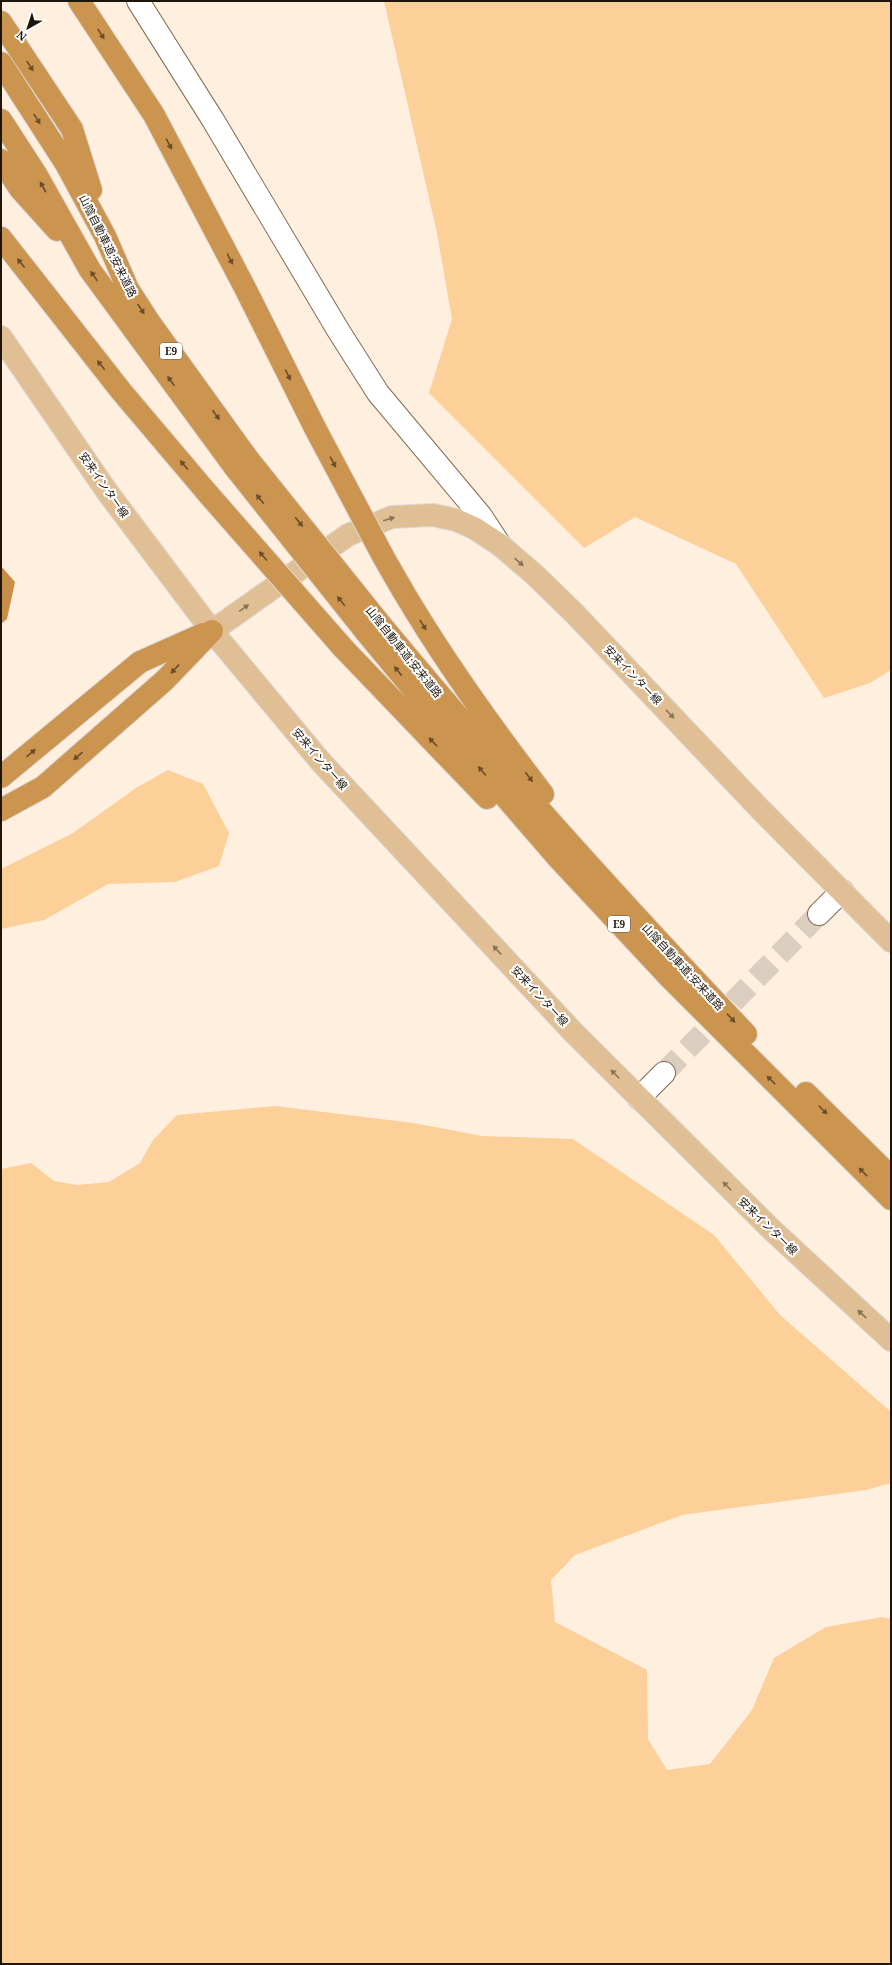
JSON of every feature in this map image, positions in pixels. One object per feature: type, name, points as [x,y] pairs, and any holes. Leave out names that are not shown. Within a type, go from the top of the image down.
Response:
[{"type":"highway","points":[[80,1],[154,115],[244,286],[315,428],[403,591],[423,624],[479,710],[647,929]]},
{"type":"highway","name":"E9","points":[[1,22],[72,129],[105,236]]},
{"type":"highway","name":"山陰自動車道;安来道路","points":[[1,63],[66,164],[105,236],[128,289],[242,464]]},
{"type":"highway","name":"山陰自動車道;安来道路","points":[[1,120],[36,174],[82,258],[242,464],[507,800],[669,977],[891,1199]]},
{"type":"highway","name":"E9","points":[[1,160],[20,189],[82,258]]},
{"type":"highway","points":[[1,238],[121,391],[209,495],[344,649],[550,861],[669,977]]},
{"type":"highway","name":"山陰自動車道;安来道路","points":[[371,626],[647,929],[751,1039],[891,1177]]},
{"type":"highway","points":[[1,777],[140,662],[212,631]]},
{"type":"highway","points":[[1,810],[43,787],[165,680],[212,631]]},
{"type":"main road","name":"安来インター線","points":[[1,337],[108,493],[212,631],[326,767],[569,1027],[639,1098],[771,1229],[891,1340]]},
{"type":"main road","name":"安来インター線","points":[[212,631],[348,535],[392,517],[433,515],[456,520],[474,528],[500,545],[535,575],[575,614],[760,808],[891,941]]},
{"type":"street","points":[[138,1],[213,120],[378,394],[481,516],[500,545]]},
{"type":"street","points":[[820,914],[842,891]]},
{"type":"street","points":[[639,1098],[664,1073]]},
{"type":"shaded area","points":[[384,1],[891,1],[891,670],[870,683],[824,698],[736,564],[635,517],[584,548],[429,393],[452,319],[437,233]]},
{"type":"shaded area","points":[[1,566],[15,582],[7,619],[1,624]]},
{"type":"shaded area","points":[[168,770],[203,784],[229,833],[219,866],[175,882],[108,884],[44,920],[1,929],[1,869],[73,833],[136,788]]},
{"type":"shaded area","points":[[275,1106],[413,1123],[483,1136],[573,1139],[714,1235],[780,1315],[891,1412],[891,1483],[866,1490],[682,1515],[575,1555],[551,1580],[555,1622],[647,1670],[648,1739],[667,1770],[710,1764],[752,1710],[774,1658],[826,1627],[882,1617],[891,1619],[891,1964],[1,1964],[1,1169],[31,1163],[54,1181],[77,1185],[109,1182],[140,1163],[153,1140],[177,1115]]},
{"type":"tunnel","points":[[664,1073],[819,914]]}]
